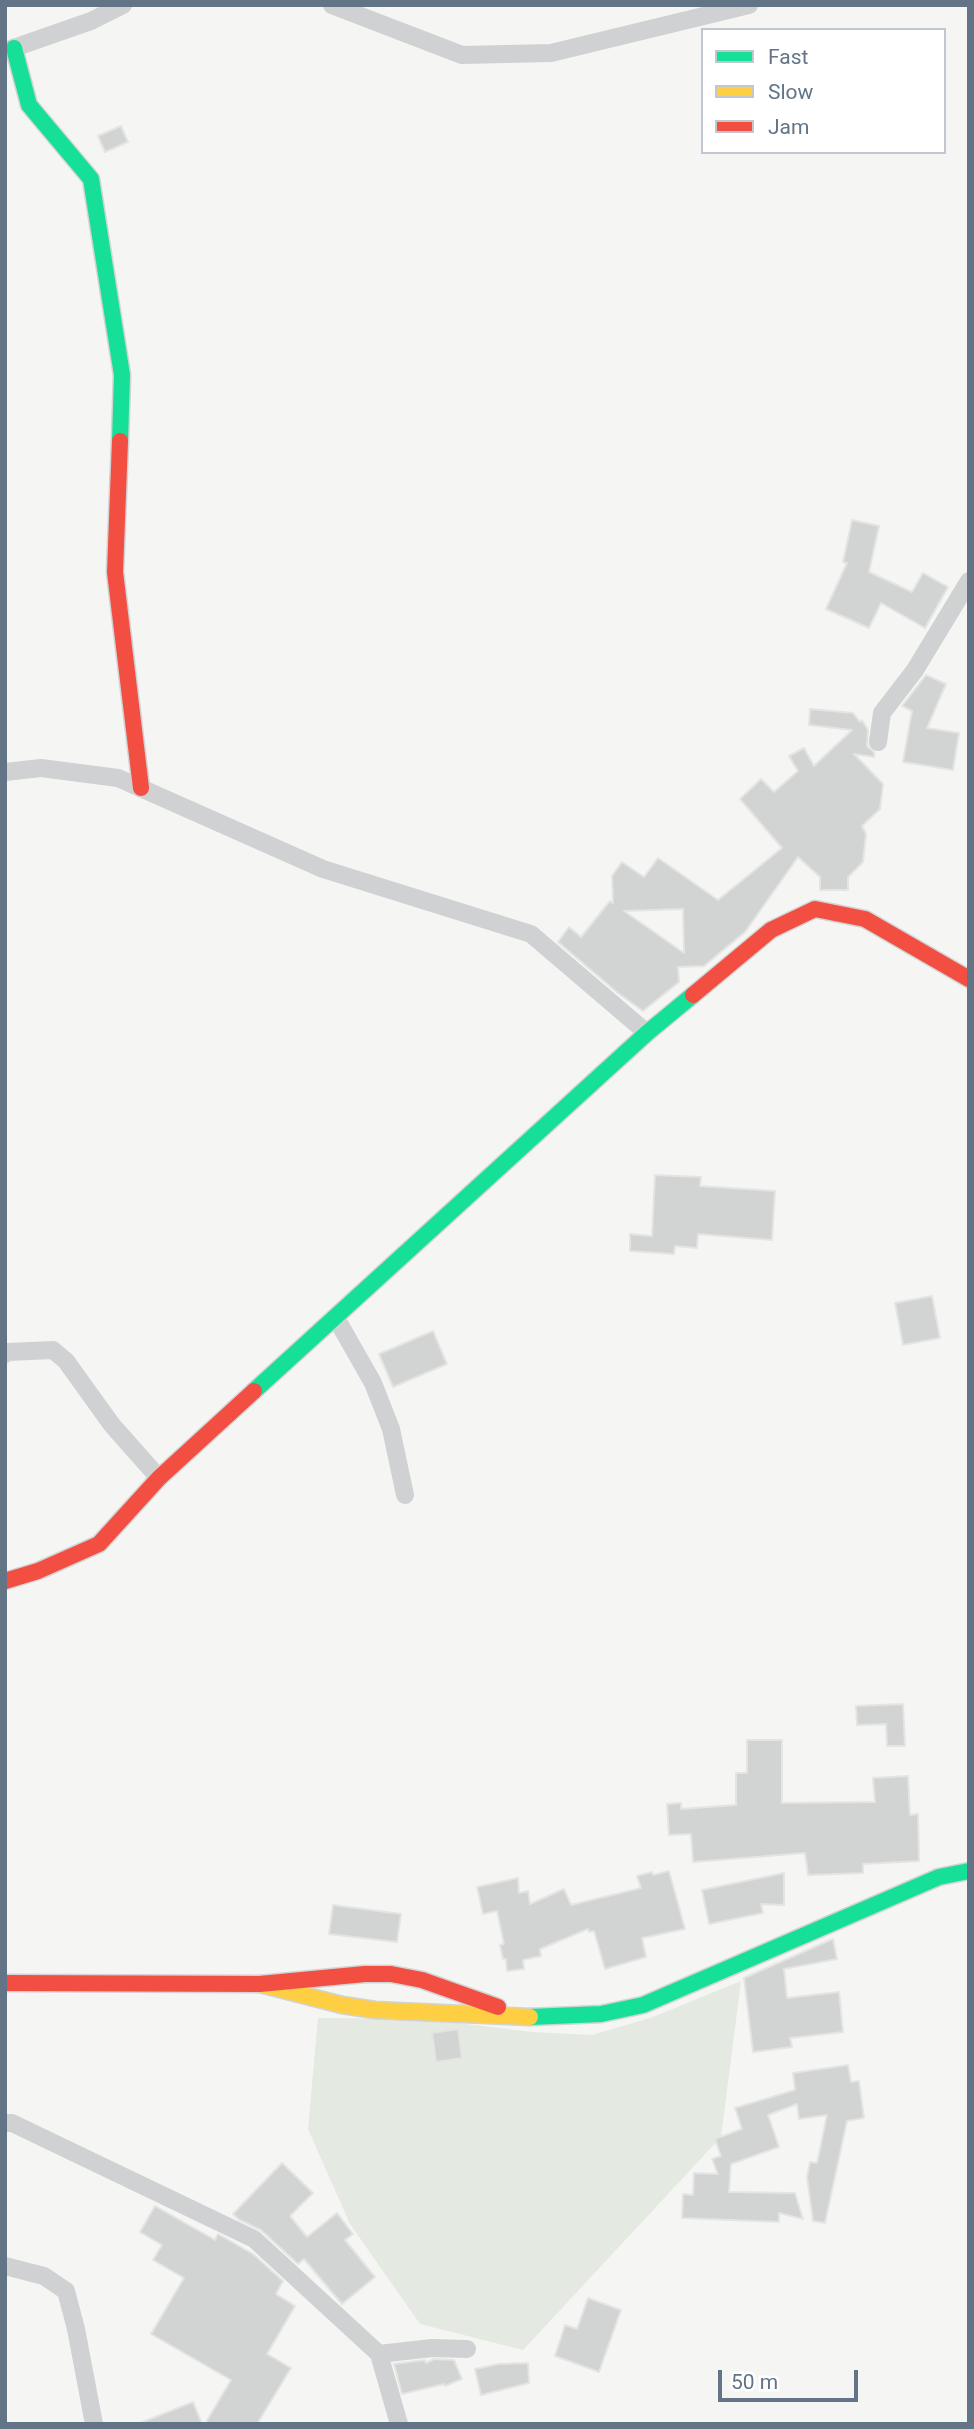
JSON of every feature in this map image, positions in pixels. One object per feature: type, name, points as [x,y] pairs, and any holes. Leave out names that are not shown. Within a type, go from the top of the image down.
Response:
[{"type":"street","points":[[123,5],[10,50],[29,105],[91,179],[122,375],[115,572],[141,788]]},
{"type":"street","points":[[332,5],[461,55],[551,53],[749,5]]},
{"type":"street","points":[[878,742],[882,713],[915,670],[969,581]]},
{"type":"street","points":[[5,772],[41,768],[118,778],[323,869],[531,934],[647,1033]]},
{"type":"street","points":[[5,1581],[38,1571],[99,1544],[159,1478],[647,1033],[771,930],[815,909],[865,919],[969,979]]},
{"type":"street","points":[[336,1318],[373,1383],[391,1429],[405,1495]]},
{"type":"street","points":[[5,1354],[52,1350],[66,1361],[111,1425],[159,1478]]},
{"type":"street","points":[[260,1984],[342,2005],[375,2010],[582,2017],[643,2005],[939,1877],[969,1871]]},
{"type":"street","points":[[5,1983],[260,1984],[391,1974],[422,1980],[528,2017]]},
{"type":"street","points":[[5,2123],[12,2123],[254,2239],[379,2354],[399,2424]]},
{"type":"street","points":[[5,2266],[44,2276],[66,2291],[94,2424]]},
{"type":"street","points":[[379,2354],[432,2347],[467,2349]]},
{"type":"shaded area","points":[[741,1981],[721,2137],[523,2350],[420,2324],[350,2224],[308,2129],[318,2018],[425,2019],[532,2032],[592,2035],[653,2017]]},
{"type":"building","points":[[121,126],[128,142],[105,152],[98,136]]},
{"type":"building","points":[[852,520],[879,526],[869,572],[912,592],[923,573],[948,587],[925,628],[881,603],[869,628],[826,609],[847,563],[843,562]]},
{"type":"building","points":[[926,675],[946,684],[927,728],[959,733],[953,770],[903,762],[912,711],[902,706]]},
{"type":"building","points":[[810,709],[853,713],[860,722],[862,720],[868,730],[867,746],[874,752],[874,757],[854,754],[883,784],[880,809],[862,826],[866,834],[863,862],[848,877],[848,890],[820,890],[820,877],[798,857],[745,932],[704,966],[678,967],[679,982],[643,1011],[558,942],[569,927],[581,937],[610,901],[613,903],[612,876],[622,862],[644,877],[658,858],[718,900],[782,848],[740,799],[761,779],[774,792],[798,771],[789,756],[804,748],[814,766],[852,730],[809,725]],"holes":[[[683,909],[684,953],[624,911]]]},
{"type":"building","points":[[655,1175],[701,1177],[700,1186],[775,1191],[772,1240],[698,1234],[697,1248],[675,1246],[674,1254],[630,1251],[630,1234],[652,1236]]},
{"type":"building","points":[[932,1296],[940,1338],[903,1345],[895,1303]]},
{"type":"building","points":[[433,1331],[447,1364],[393,1387],[379,1354]]},
{"type":"building","points":[[903,1704],[905,1746],[887,1746],[886,1724],[857,1725],[856,1706]]},
{"type":"building","points":[[747,1740],[782,1740],[782,1803],[875,1802],[873,1778],[908,1776],[910,1815],[918,1814],[919,1861],[863,1864],[863,1873],[808,1875],[805,1853],[693,1862],[691,1834],[669,1835],[667,1804],[681,1803],[681,1809],[736,1805],[736,1773],[747,1773]]},
{"type":"building","points":[[669,1871],[685,1929],[642,1938],[646,1957],[605,1969],[594,1931],[589,1932],[588,1929],[540,1949],[541,1956],[523,1960],[524,1969],[507,1971],[506,1959],[503,1959],[500,1945],[504,1944],[497,1911],[483,1914],[477,1887],[518,1878],[519,1893],[528,1891],[530,1904],[564,1889],[571,1905],[641,1888],[637,1876]]},
{"type":"building","points":[[784,1873],[784,1905],[761,1904],[763,1913],[709,1924],[702,1890]]},
{"type":"building","points":[[333,1905],[401,1914],[397,1942],[329,1934]]},
{"type":"building","points":[[833,1939],[837,1959],[784,1969],[787,1998],[839,1992],[843,2032],[790,2038],[792,2047],[753,2052],[744,1978]]},
{"type":"building","points":[[458,2029],[462,2058],[436,2062],[432,2033]]},
{"type":"building","points":[[848,2065],[851,2082],[859,2081],[864,2118],[847,2121],[825,2223],[813,2221],[807,2177],[810,2162],[817,2163],[827,2115],[799,2119],[797,2104],[768,2115],[779,2147],[731,2164],[729,2192],[795,2193],[803,2219],[779,2213],[779,2222],[682,2218],[683,2194],[693,2195],[694,2173],[718,2174],[712,2159],[721,2156],[715,2139],[742,2129],[735,2108],[795,2090],[793,2073]]},
{"type":"building","points":[[282,2163],[313,2193],[290,2216],[307,2237],[337,2213],[353,2234],[345,2240],[375,2277],[342,2304],[304,2259],[298,2264],[261,2230],[233,2214]]},
{"type":"building","points":[[155,2206],[215,2240],[218,2234],[253,2254],[283,2281],[276,2294],[295,2306],[267,2354],[291,2368],[257,2424],[205,2424],[231,2380],[151,2334],[184,2278],[153,2260],[162,2245],[140,2232]]},
{"type":"building","points":[[588,2298],[621,2310],[599,2372],[555,2356],[565,2325],[577,2329]]},
{"type":"building","points":[[434,2359],[454,2360],[462,2379],[445,2386],[444,2384],[402,2394],[394,2364],[425,2360],[426,2363]]},
{"type":"building","points":[[528,2363],[529,2383],[481,2395],[475,2369],[499,2364]]},
{"type":"building","points":[[193,2402],[202,2424],[140,2424],[140,2423]]},
{"type":"traffic: fast","points":[[14,48],[29,105],[91,179],[122,375],[120,441]]},
{"type":"traffic: fast","points":[[254,1391],[647,1033],[693,995]]},
{"type":"traffic: fast","points":[[530,2017],[601,2014],[643,2005],[939,1877],[969,1871]]},
{"type":"traffic: slow","points":[[260,1984],[342,2005],[375,2010],[530,2017]]},
{"type":"traffic: jam","points":[[120,441],[115,572],[141,788]]},
{"type":"traffic: jam","points":[[693,995],[771,930],[815,909],[865,919],[969,979]]},
{"type":"traffic: jam","points":[[5,1581],[38,1571],[99,1544],[159,1478],[254,1391]]},
{"type":"traffic: jam","points":[[5,1983],[260,1984],[391,1974],[422,1980],[498,2007]]}]
